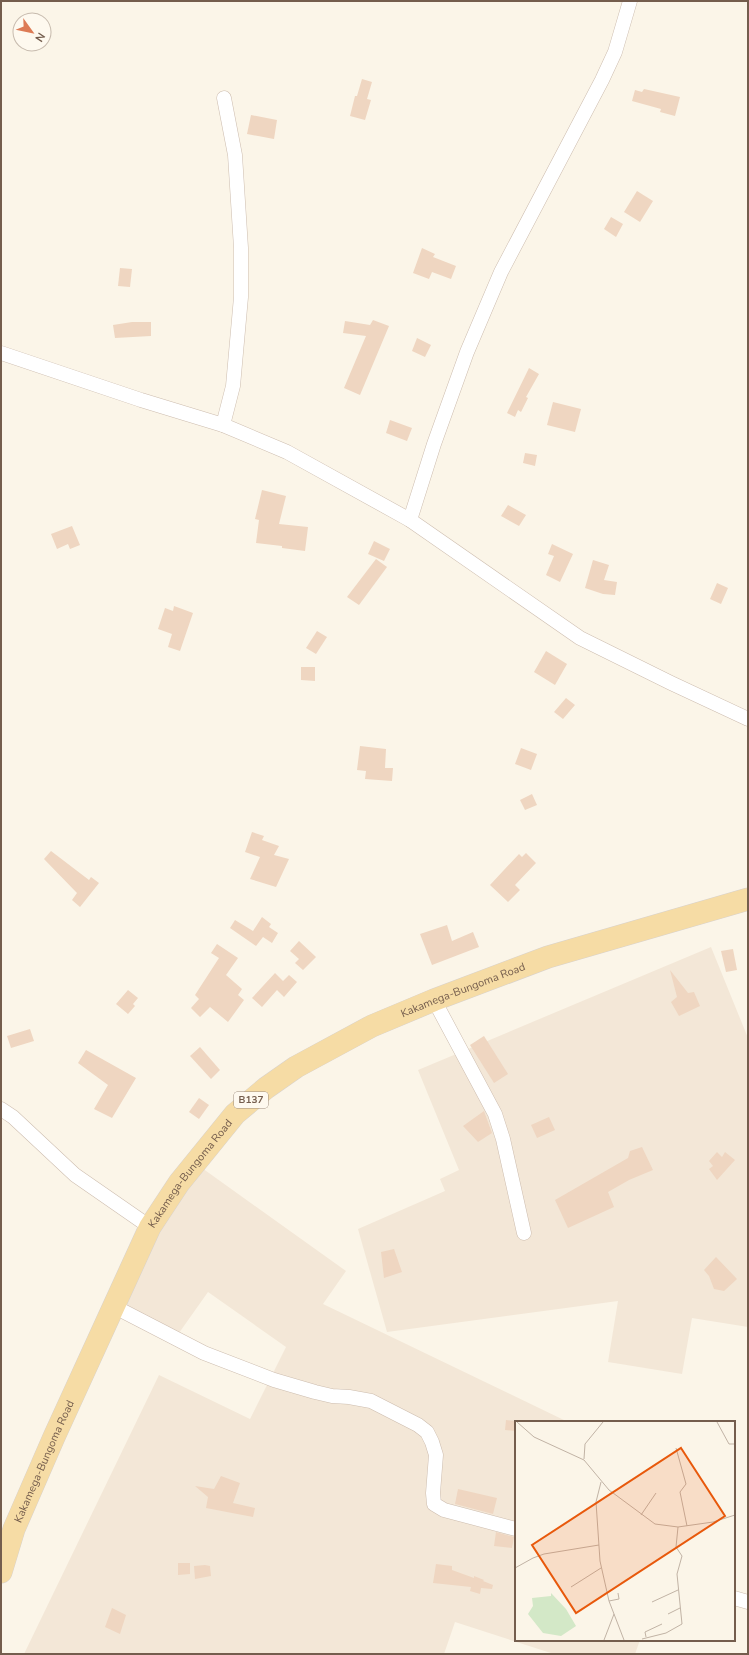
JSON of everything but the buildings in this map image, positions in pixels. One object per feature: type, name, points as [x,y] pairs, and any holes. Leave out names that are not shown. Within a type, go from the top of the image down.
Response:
[{"type":"main road","name":"Kakamega-Bungoma Road","points":[[1,1572],[14,1529],[54,1437],[150,1227],[179,1183],[235,1114],[266,1088],[324,1051],[372,1026],[434,1000],[548,958],[748,899]]},
{"type":"street","points":[[410,520],[434,444],[466,352],[501,272],[602,80],[615,52],[630,1]]},
{"type":"street","points":[[223,425],[233,386],[241,290],[241,248],[235,155],[224,98]]},
{"type":"street","points":[[1,353],[134,398],[223,425],[287,452],[410,520],[580,638],[748,719]]},
{"type":"street","points":[[434,1000],[495,1114],[503,1139],[524,1233]]},
{"type":"street","points":[[1,1109],[13,1117],[75,1175],[150,1227]]},
{"type":"street","points":[[113,1306],[211,1356],[274,1380],[315,1392],[332,1396],[349,1396],[371,1401],[412,1422],[427,1432],[436,1455],[433,1493],[434,1504],[444,1510],[515,1529]]},
{"type":"street","points":[[735,1598],[748,1602]]},
{"type":"shaded area","points":[[711,947],[748,1038],[748,1327],[692,1318],[682,1374],[608,1362],[618,1301],[387,1332],[358,1229],[445,1191],[440,1179],[459,1170],[418,1070]]},
{"type":"shaded area","points":[[195,1163],[346,1271],[323,1304],[566,1421],[515,1421],[515,1641],[640,1641],[635,1654],[554,1654],[455,1622],[444,1654],[24,1654],[159,1375],[250,1419],[286,1347],[208,1292],[174,1340],[121,1303]]}]
